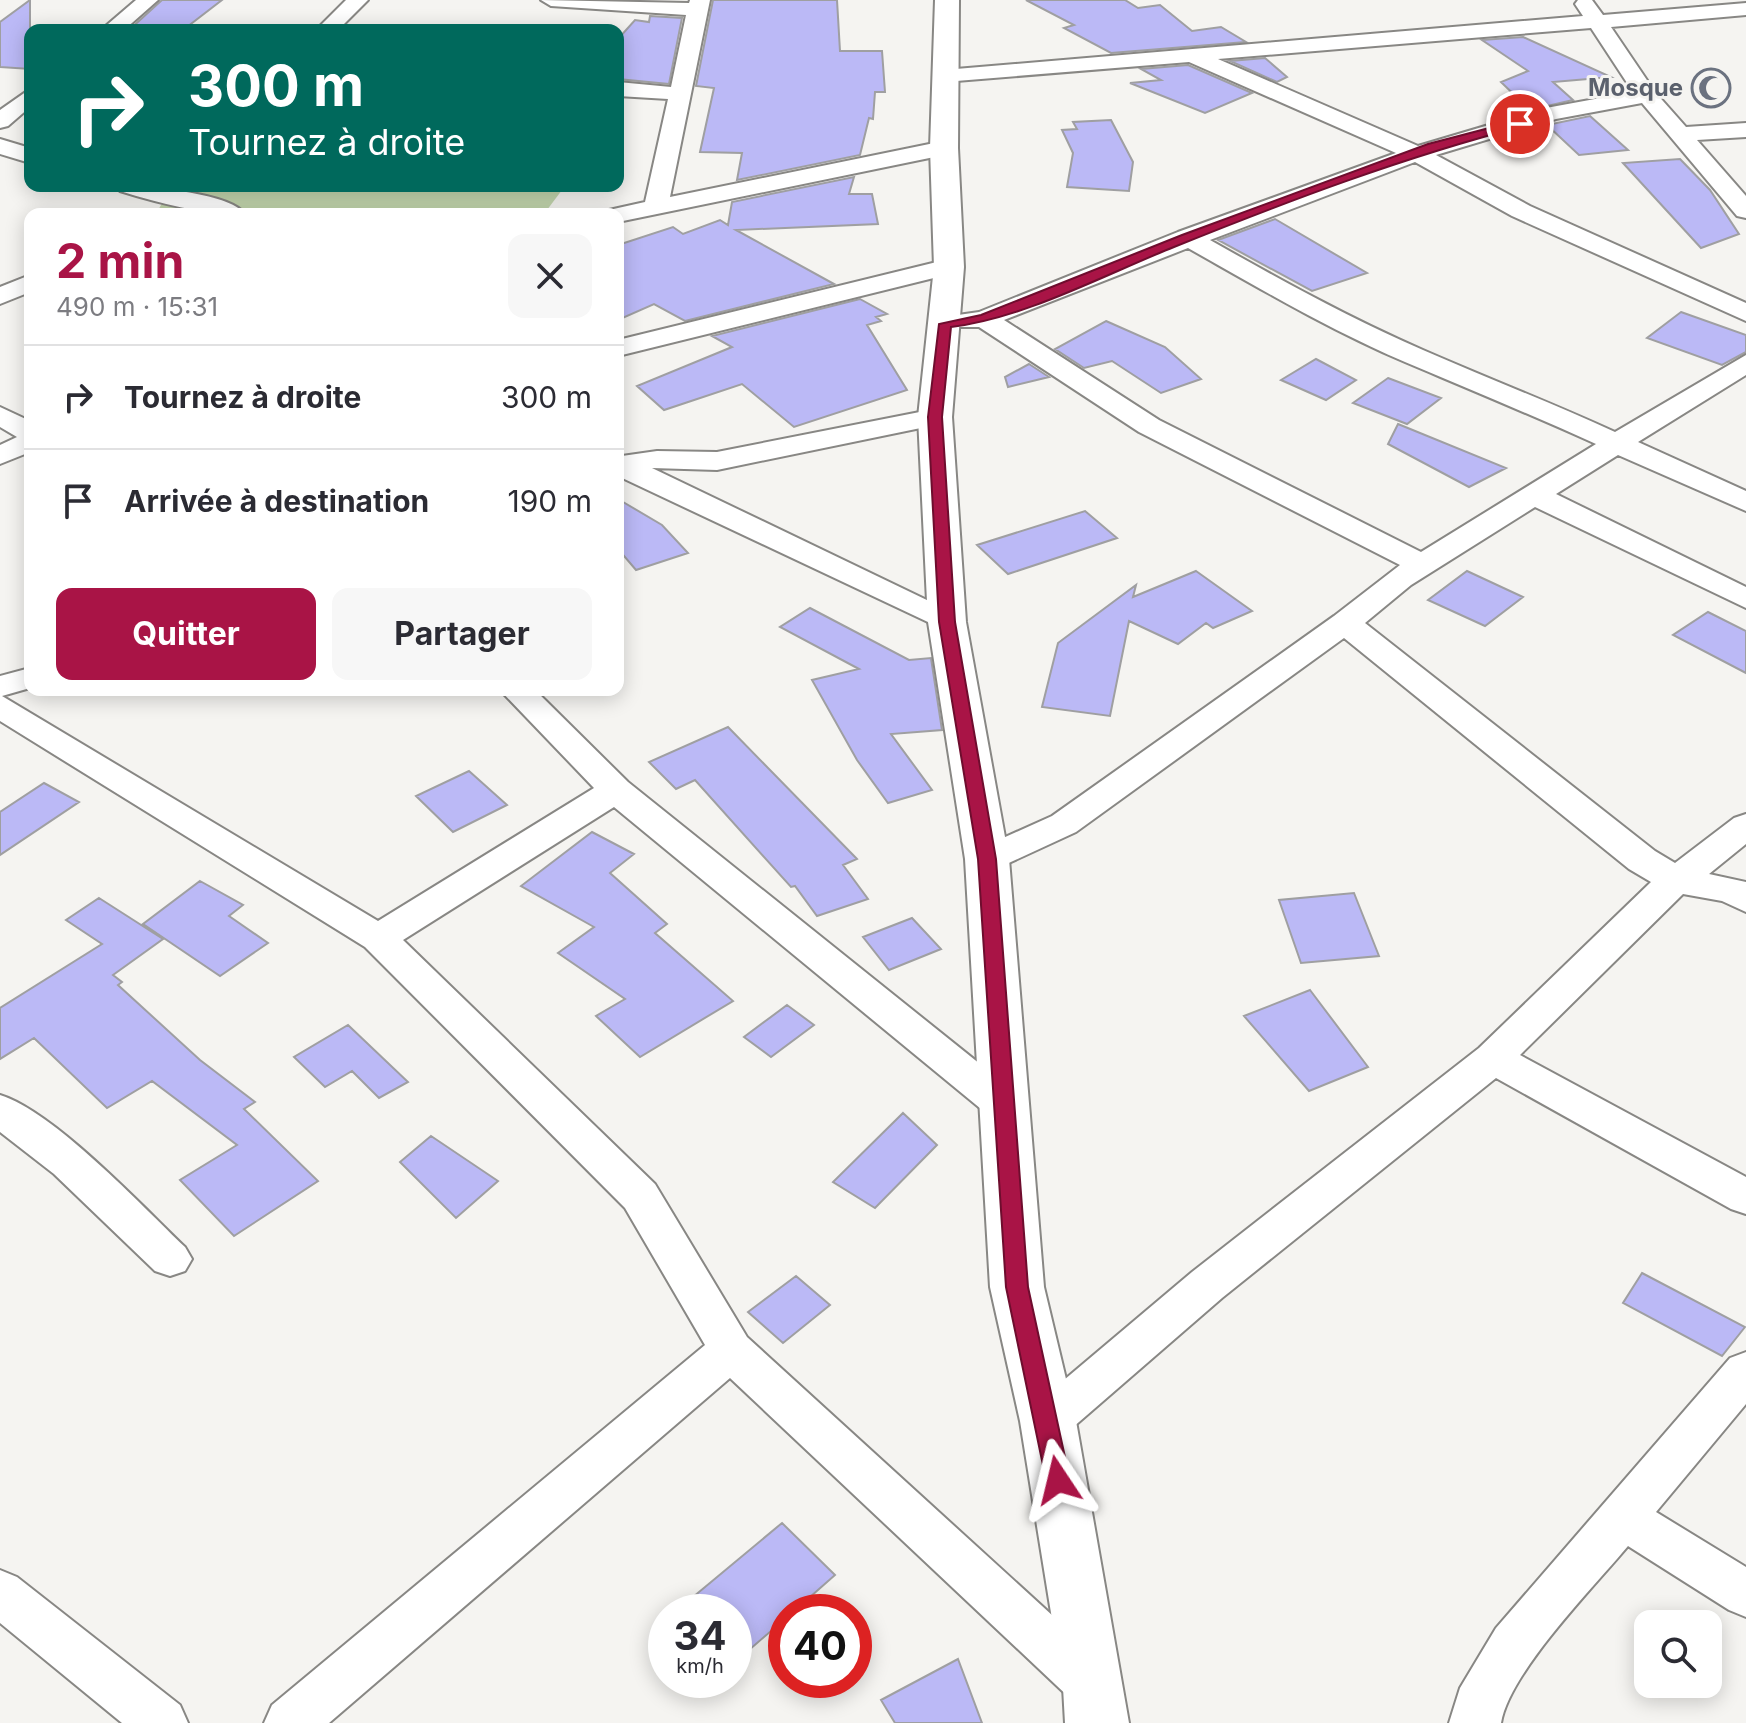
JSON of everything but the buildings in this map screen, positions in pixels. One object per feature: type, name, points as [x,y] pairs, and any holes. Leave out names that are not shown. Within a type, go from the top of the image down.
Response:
[{"type":"street","points":[[118,24],[148,0]]},
{"type":"street","points":[[332,24],[358,0]]},
{"type":"street","points":[[551,0],[700,5],[656,206]]},
{"type":"street","points":[[947,0],[944,148],[949,267],[935,417],[947,622],[987,859],[1017,1287],[1048,1421],[1096,1705]]},
{"type":"street","points":[[1582,0],[1647,96],[1746,211]]},
{"type":"street","points":[[944,76],[1746,9]]},
{"type":"street","points":[[1192,56],[1415,153],[1521,211],[1746,313]]},
{"type":"street","points":[[624,89],[682,94]]},
{"type":"street","points":[[945,324],[984,319],[1187,237],[1415,153],[1607,101],[1647,96]]},
{"type":"street","points":[[0,121],[24,101]]},
{"type":"street","points":[[1680,134],[1746,130]]},
{"type":"street","points":[[0,146],[24,154]]},
{"type":"street","points":[[624,214],[944,148]]},
{"type":"street","points":[[148,192],[222,208]]},
{"type":"street","points":[[1187,237],[1297,299],[1414,356],[1473,378],[1746,502]]},
{"type":"street","points":[[624,347],[949,267]]},
{"type":"street","points":[[0,296],[24,286]]},
{"type":"street","points":[[984,319],[1149,426],[1422,564]]},
{"type":"street","points":[[987,859],[1064,824],[1345,623],[1422,564],[1746,363]]},
{"type":"street","points":[[0,415],[24,429]]},
{"type":"street","points":[[624,456],[717,461],[935,417]]},
{"type":"street","points":[[0,455],[24,445]]},
{"type":"street","points":[[624,459],[947,622]]},
{"type":"street","points":[[1533,494],[1746,599]]},
{"type":"street","points":[[1345,623],[1631,851],[1677,881],[1732,890],[1746,899]]},
{"type":"street","points":[[0,687],[24,680]]},
{"type":"street","points":[[522,696],[616,790],[1006,1107]]},
{"type":"street","points":[[0,706],[378,938],[640,1196],[731,1350],[1096,1705]]},
{"type":"street","points":[[378,938],[616,790]]},
{"type":"street","points":[[1048,1421],[1207,1285],[1493,1058],[1677,881],[1746,826]]},
{"type":"street","points":[[1493,1058],[1746,1197]]},
{"type":"street","points":[[0,1110],[69,1163],[170,1259]]},
{"type":"street","points":[[290,1723],[731,1350]]},
{"type":"street","points":[[1475,1723],[1478,1705],[1514,1645],[1746,1371]]},
{"type":"street","points":[[1622,1517],[1746,1594]]},
{"type":"street","points":[[0,1593],[162,1723]]},
{"type":"green space","points":[[177,192],[560,192],[548,208],[159,208]]},
{"type":"place","name":"Mosque","points":[[1711,88]]},
{"type":"route","points":[[1058,1480],[1048,1421],[1017,1287],[987,859],[947,622],[935,417],[945,324],[984,319],[1187,237],[1219,228],[1432,146],[1520,124]]}]
